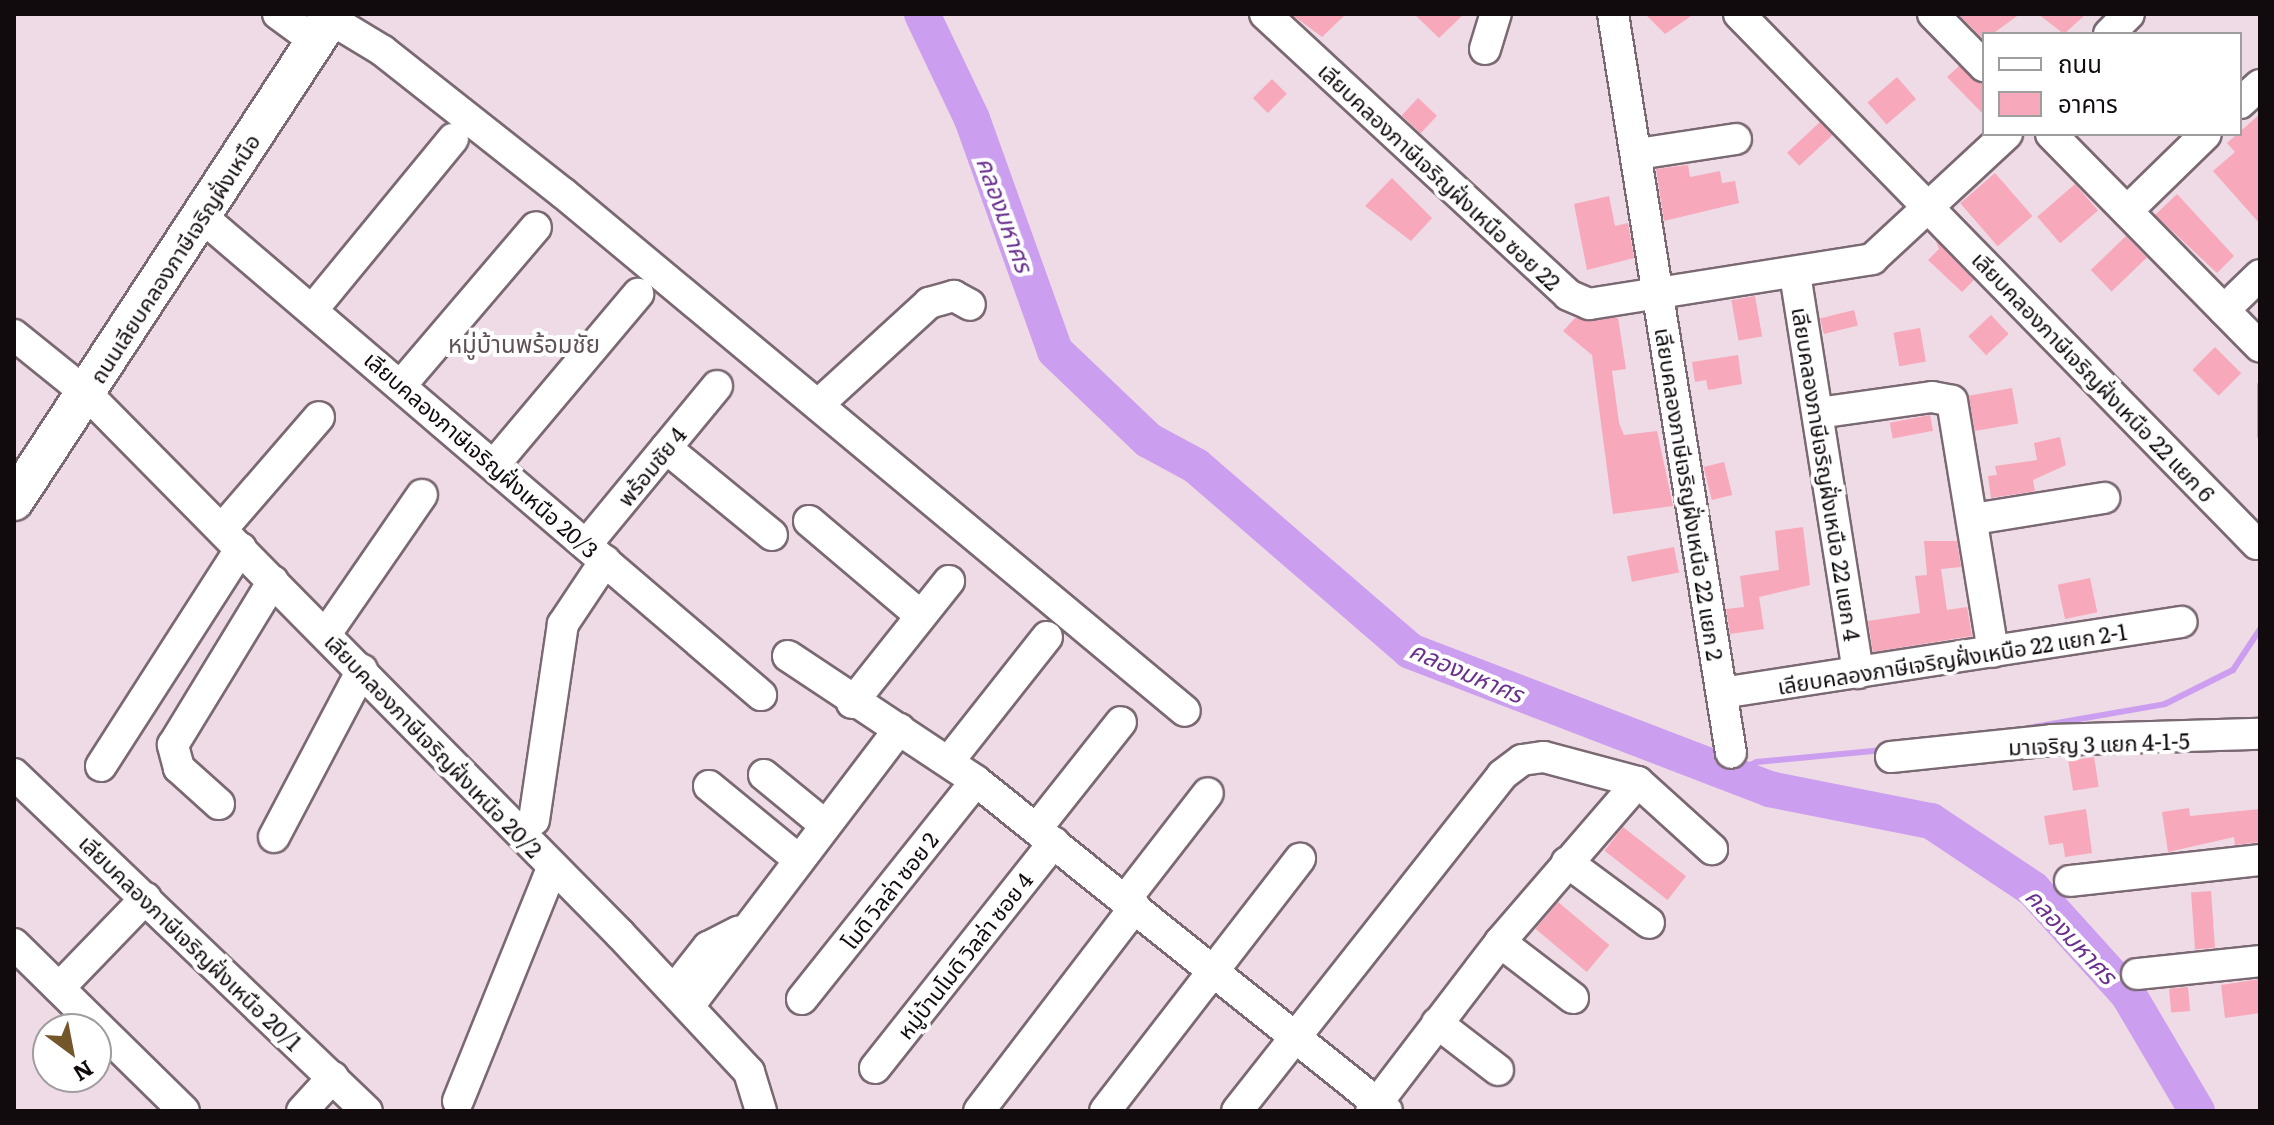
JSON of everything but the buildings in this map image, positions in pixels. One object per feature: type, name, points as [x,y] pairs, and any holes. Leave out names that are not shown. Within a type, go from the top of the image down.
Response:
[{"type":"main road","name":"ถนนเลียบคลองภาษีเจริญฝั่งเหนือ","points":[[14,501],[325,22]]},
{"type":"street","points":[[278,14],[325,22],[383,51],[821,402],[1185,711]]},
{"type":"street","name":"เลียบคลองภาษีเจริญฝั่งเหนือ ซอย 22","points":[[1265,14],[1568,295],[1589,304],[1795,274],[1872,259],[1931,209],[2005,136]]},
{"type":"street","points":[[1485,49],[1496,14]]},
{"type":"street","name":"เลียบคลองภาษีเจริญฝั่งเหนือ 22 แยก 2","points":[[1613,14],[1638,154],[1731,753]]},
{"type":"street","name":"เลียบคลองภาษีเจริญฝั่งเหนือ 22 แยก 6","points":[[1739,14],[2257,544]]},
{"type":"street","points":[[1933,14],[1982,64]]},
{"type":"street","points":[[2111,32],[2129,14]]},
{"type":"street","points":[[2242,101],[2260,85]]},
{"type":"street","points":[[2053,136],[2260,347]]},
{"type":"street","points":[[2127,211],[2204,136]]},
{"type":"street","points":[[314,308],[453,139]]},
{"type":"street","points":[[1638,154],[1736,139]]},
{"type":"street","name":"เลียบคลองภาษีเจริญฝั่งเหนือ 20/3","points":[[201,216],[314,308],[761,695]]},
{"type":"street","points":[[402,384],[536,227]]},
{"type":"street","name":"เลียบคลองภาษีเจริญฝั่งเหนือ 22 แยก 4","points":[[1795,274],[1858,673]]},
{"type":"street","points":[[2224,310],[2260,275]]},
{"type":"street","points":[[494,465],[638,294]]},
{"type":"street","points":[[821,402],[929,303],[954,296],[970,305]]},
{"type":"street","name":"เลียบคลองภาษีเจริญฝั่งเหนือ 20/2","points":[[14,335],[86,393],[682,998],[749,1072],[761,1111]]},
{"type":"street","name":"พร้อมชัย 4","points":[[534,820],[563,624],[596,553],[666,448],[717,386]]},
{"type":"street","points":[[1818,413],[1932,397],[1952,401],[1974,519],[1993,652]]},
{"type":"street","points":[[101,766],[231,538],[319,417]]},
{"type":"street","points":[[666,448],[772,535]]},
{"type":"street","points":[[326,634],[422,495]]},
{"type":"street","points":[[1974,519],[2104,498]]},
{"type":"street","points":[[809,521],[920,615]]},
{"type":"street","points":[[219,804],[179,768],[173,745],[273,581]]},
{"type":"street","points":[[852,703],[949,581]]},
{"type":"street","name":"เลียบคลองภาษีเจริญฝั่งเหนือ 22 แยก 2-1","points":[[1722,693],[2182,622]]},
{"type":"street","points":[[949,761],[1047,637]]},
{"type":"street","points":[[788,656],[852,703],[899,729],[976,781],[1214,969],[1378,1108],[1437,1023],[1500,942],[1638,782]]},
{"type":"street","points":[[274,837],[362,670]]},
{"type":"street","name":"หมู่บ้านโมดิ วิลล่า ซอย 4","points":[[875,1068],[1045,835],[1121,722]]},
{"type":"street","points":[[682,998],[708,947],[738,932],[899,729]]},
{"type":"street","name":"มาเจริญ 3 แยก 4-1-5","points":[[1891,757],[2052,740],[2260,734]]},
{"type":"street","points":[[1237,1111],[1510,766],[1544,757],[1638,782],[1712,849]]},
{"type":"street","name":"เลียบคลองภาษีเจริญฝั่งเหนือ 20/1","points":[[14,774],[367,1111]]},
{"type":"street","points":[[764,775],[825,825]]},
{"type":"street","name":"โมดิ วิลล่า ซอย 2","points":[[802,999],[976,781]]},
{"type":"street","points":[[709,786],[798,859]]},
{"type":"street","points":[[979,1111],[1208,793]]},
{"type":"street","points":[[1105,1111],[1300,859]]},
{"type":"street","points":[[2070,881],[2260,860]]},
{"type":"street","points":[[1567,862],[1649,923]]},
{"type":"street","points":[[458,1101],[553,866]]},
{"type":"street","points":[[59,988],[146,898]]},
{"type":"street","points":[[1500,942],[1573,998]]},
{"type":"street","points":[[14,944],[184,1111]]},
{"type":"street","points":[[2137,974],[2260,961]]},
{"type":"street","points":[[1437,1023],[1498,1070]]},
{"type":"street","points":[[302,1111],[333,1077]]},
{"type":"waterway","name":"คลองมหาศร","points":[[922,14],[972,119],[1055,351],[1148,440],[1196,466],[1410,651],[1769,789],[1931,821],[2033,889],[2128,994],[2197,1111]]},
{"type":"waterway","points":[[2260,385],[2260,436]]},
{"type":"waterway","points":[[2028,728],[2165,704],[2233,670],[2260,629]]},
{"type":"waterway","points":[[1730,774],[1757,762],[1883,750]]},
{"type":"district","name":"หมู่บ้านพร้อมชัย","points":[[524,343]]}]
